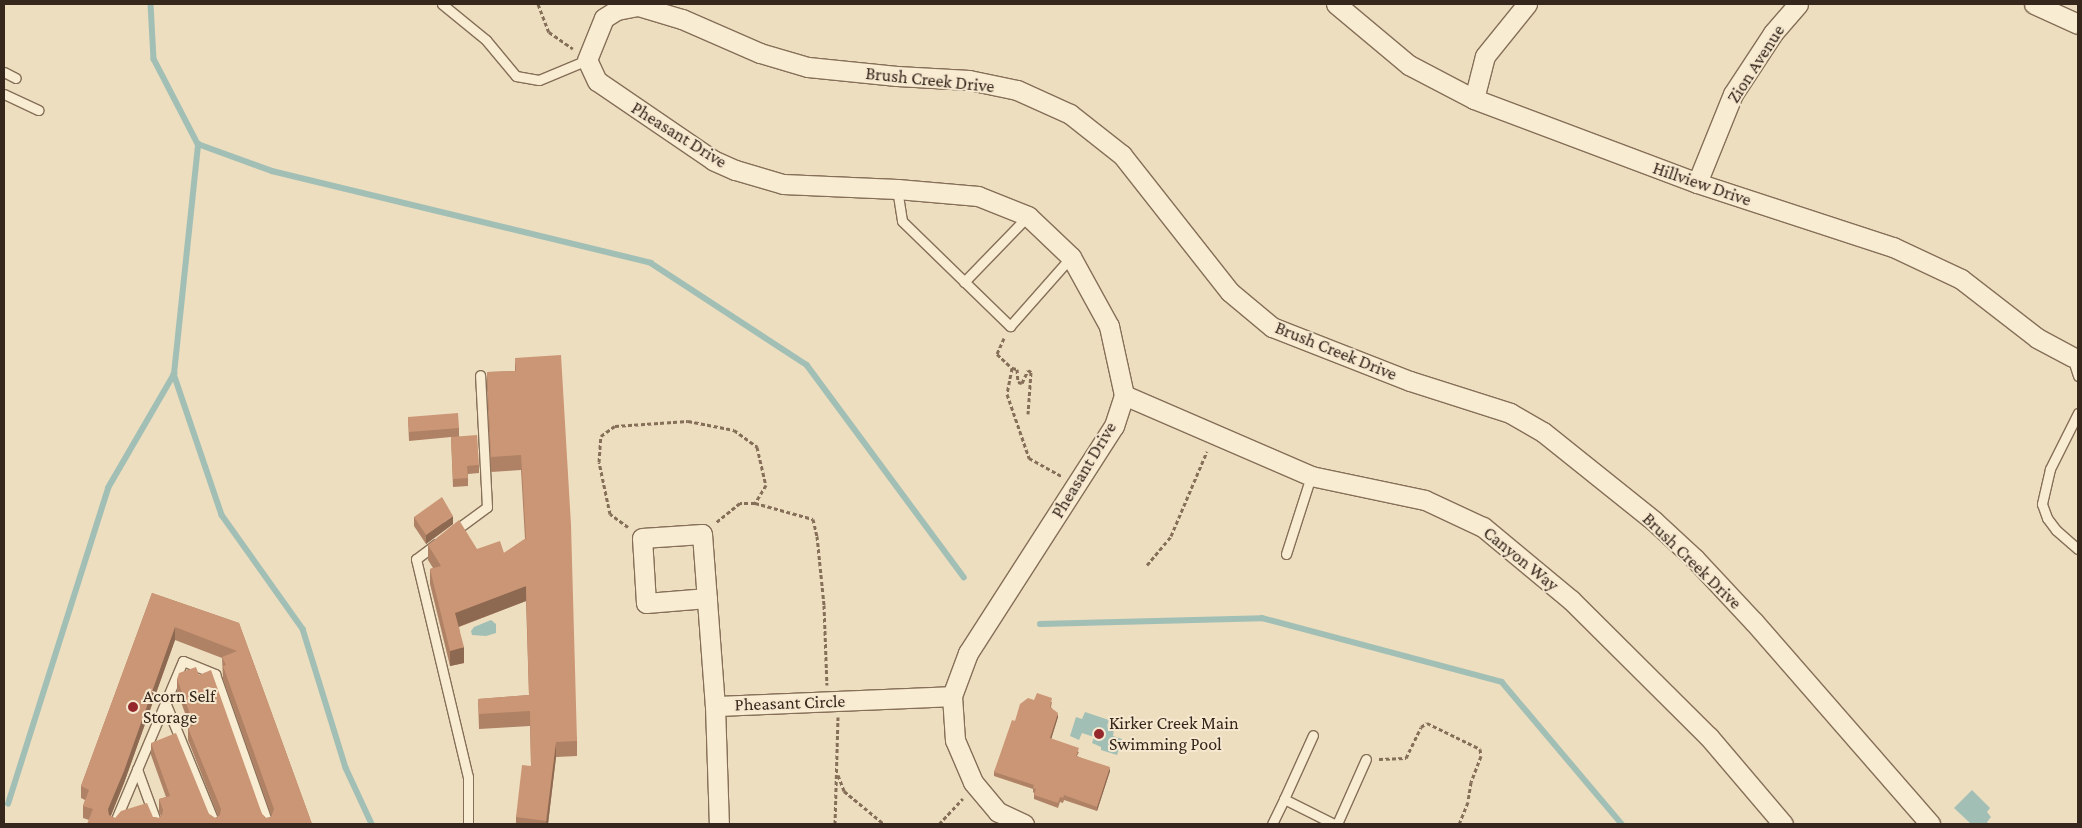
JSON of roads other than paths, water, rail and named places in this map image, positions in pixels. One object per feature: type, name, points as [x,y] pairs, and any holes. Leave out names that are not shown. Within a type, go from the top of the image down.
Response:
[{"type":"street","name":"Hillview Drive","points":[[1336,4],[1410,65],[1474,99],[1697,183],[1893,247],[1960,279],[2037,338],[2072,357]]},
{"type":"street","points":[[1474,99],[1485,56],[1528,4]]},
{"type":"street","name":"Zion Avenue","points":[[1697,183],[1732,94],[1773,34],[1798,4]]},
{"type":"street","points":[[2034,4],[2078,24]]},
{"type":"street","name":"Brush Creek Drive","points":[[588,60],[604,18],[617,10],[638,6],[682,19],[760,53],[808,67],[897,76],[969,80],[1017,90],[1070,114],[1122,155],[1230,292],[1272,327],[1410,381],[1510,413],[1543,432],[1654,521],[1695,560],[1754,622],[1930,824]]},
{"type":"street","name":"Pheasant Drive","points":[[588,60],[597,81],[713,160],[735,170],[783,184],[897,189],[978,196],[1028,216],[1071,258],[1108,326],[1124,395],[1114,426],[968,653],[952,696],[955,740],[976,786],[998,818],[1024,824]]},
{"type":"street","name":"Canyon Way","points":[[1124,395],[1311,476],[1425,500],[1483,527],[1571,600],[1725,755],[1783,824]]},
{"type":"street","points":[[707,598],[646,603],[642,538],[702,534],[707,598],[715,706]]},
{"type":"street","name":"Pheasant Circle","points":[[719,824],[715,706],[952,696]]},
{"type":"lane","points":[[442,4],[486,40],[516,76],[539,80],[588,60]]},
{"type":"lane","points":[[4,72],[16,78]]},
{"type":"lane","points":[[4,94],[39,110]]},
{"type":"lane","points":[[897,189],[902,221],[1010,326],[1071,258]]},
{"type":"lane","points":[[964,282],[1028,216]]},
{"type":"lane","points":[[2072,357],[2078,376]]},
{"type":"lane","points":[[468,824],[468,777],[416,560],[487,507],[480,375]]},
{"type":"lane","points":[[2078,413],[2050,469],[2042,504],[2047,518],[2056,530],[2078,548]]},
{"type":"lane","points":[[1286,554],[1311,476]]},
{"type":"lane","points":[[114,824],[183,661],[215,674],[268,824]]},
{"type":"lane","points":[[166,702],[215,824]]},
{"type":"lane","points":[[1272,824],[1313,734]]},
{"type":"lane","points":[[1284,799],[1336,824],[1366,759]]},
{"type":"lane","points":[[137,769],[157,824]]},
{"type":"water","points":[[491,620],[496,624],[496,633],[486,636],[472,635],[471,631],[474,627]]},
{"type":"water","name":"Kirker Creek Main Swimming Pool","points":[[1085,712],[1109,720],[1107,726],[1114,729],[1113,736],[1122,739],[1117,755],[1101,750],[1101,747],[1092,743],[1094,737],[1082,733],[1079,740],[1070,736],[1076,717],[1082,719]]},
{"type":"water","points":[[1972,790],[1990,808],[1987,812],[1991,817],[1987,822],[1989,824],[1971,824],[1954,808]]},
{"type":"waterway","points":[[151,4],[154,59],[198,144],[272,171],[651,263],[807,365],[964,577]]},
{"type":"waterway","points":[[8,804],[108,488],[174,374],[198,144]]},
{"type":"waterway","points":[[174,374],[222,515],[303,629],[346,768],[372,824]]},
{"type":"waterway","points":[[1040,624],[1262,618],[1502,682],[1622,824]]},
{"type":"place","name":"Acorn Self Storage","points":[[133,707]]},
{"type":"place","name":"Kirker Creek Main Swimming Pool","points":[[1099,734]]}]
